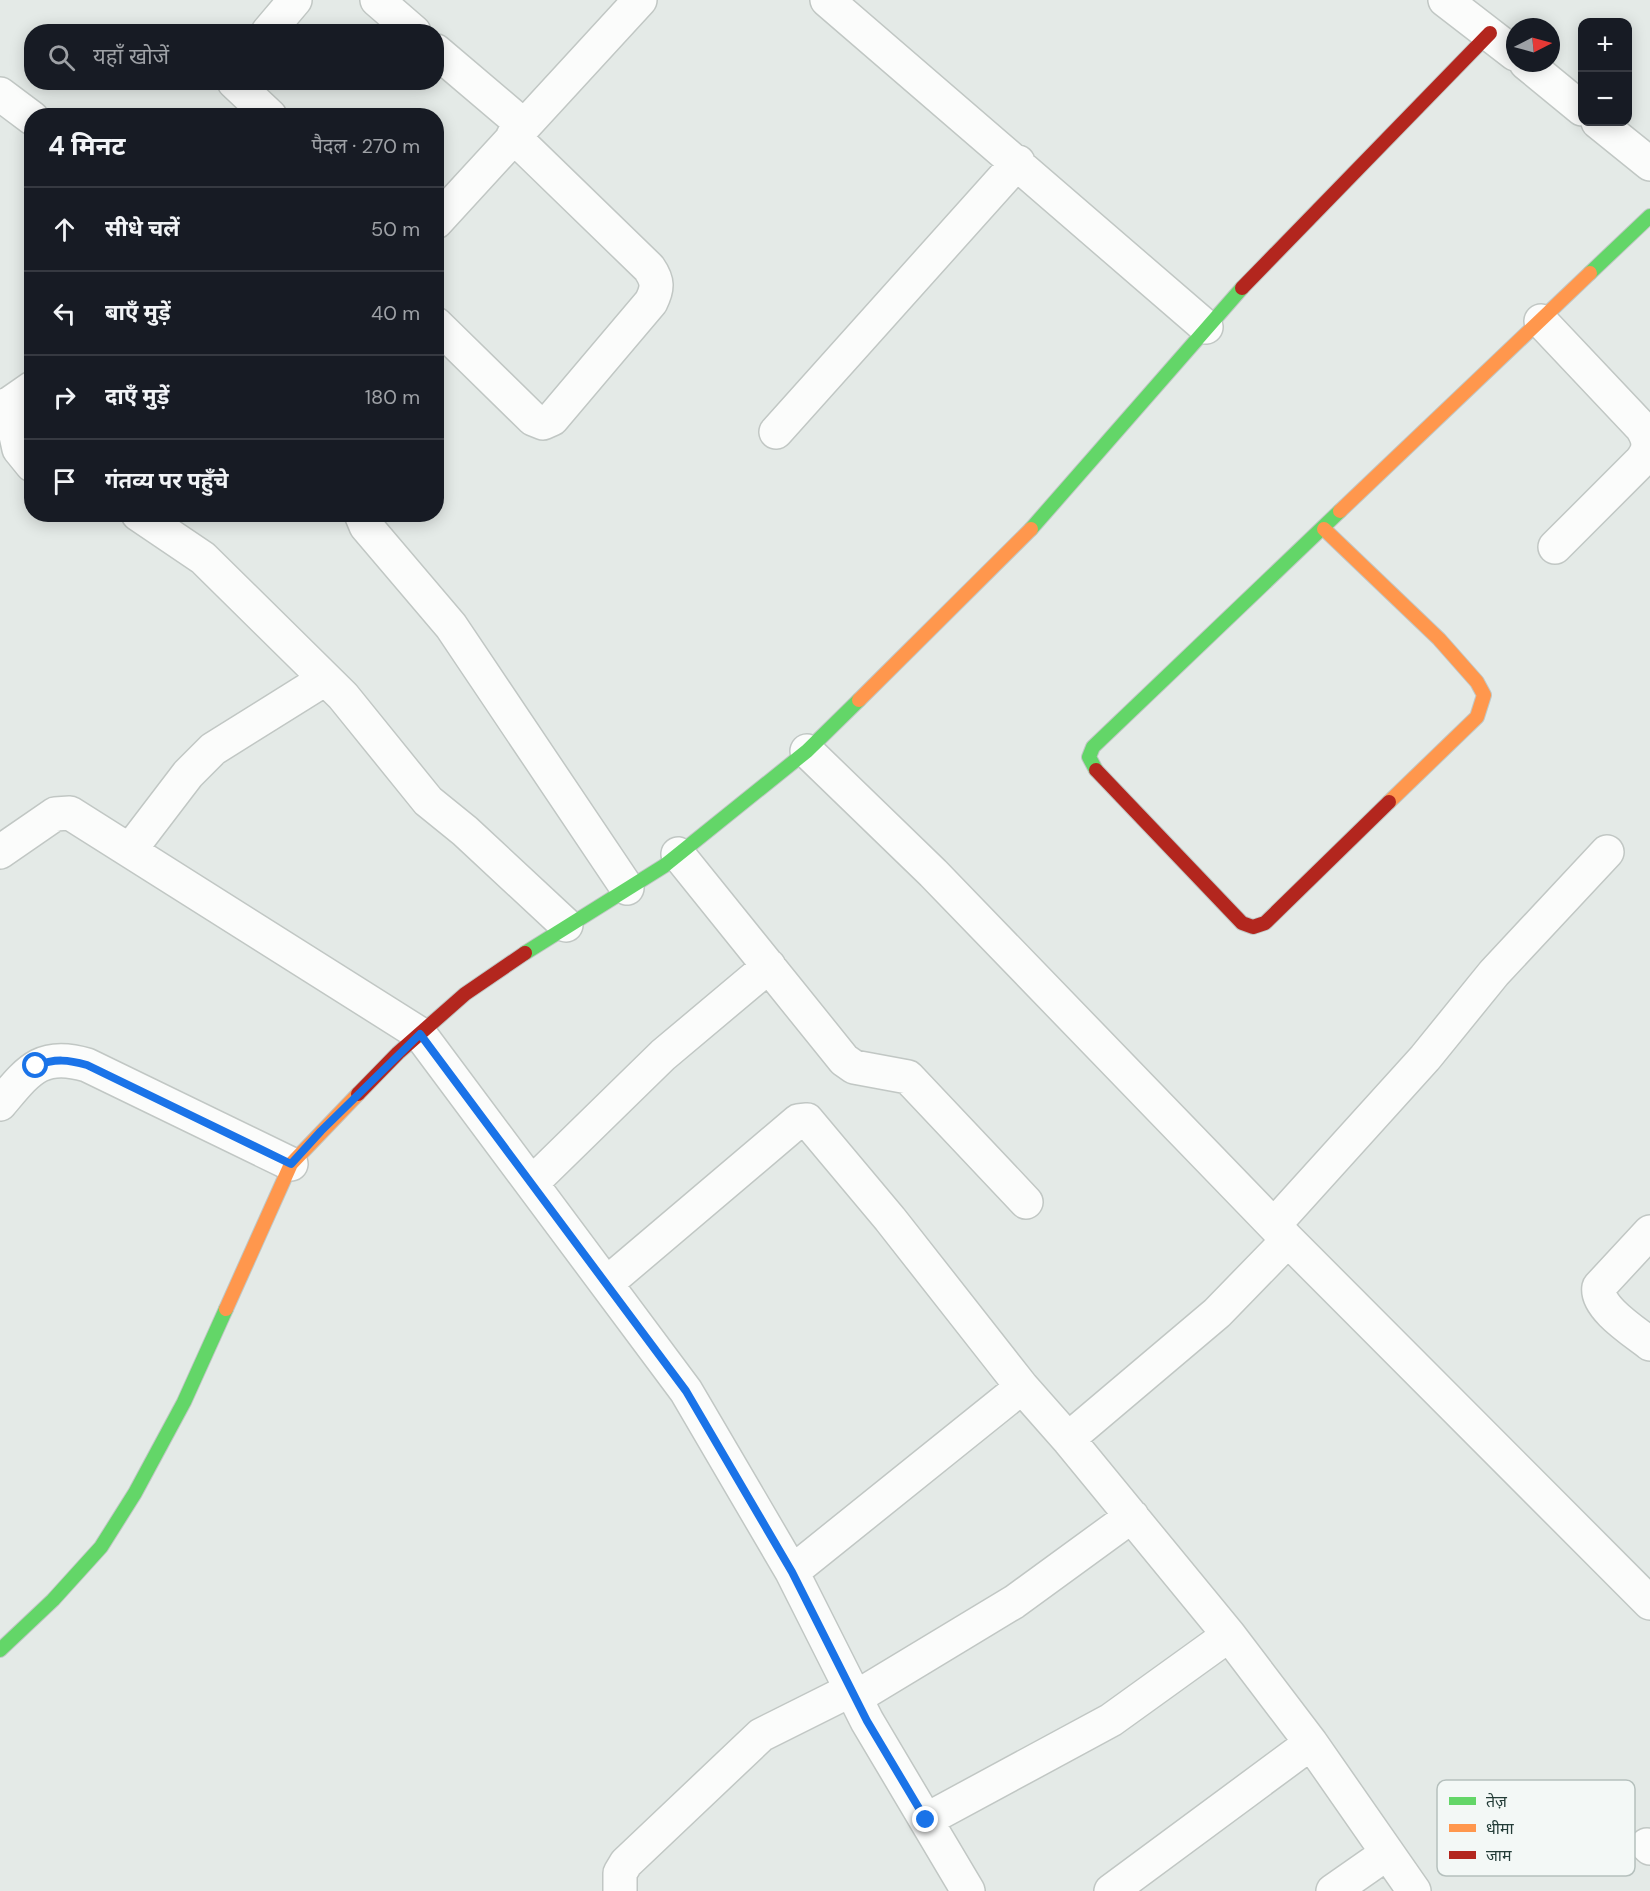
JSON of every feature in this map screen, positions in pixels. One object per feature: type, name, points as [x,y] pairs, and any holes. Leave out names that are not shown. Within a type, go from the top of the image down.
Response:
[{"type":"street","points":[[275,24],[296,0]]},
{"type":"street","points":[[377,0],[405,24]]},
{"type":"street","points":[[444,213],[640,0]]},
{"type":"street","points":[[827,0],[1018,162],[1206,327]]},
{"type":"street","points":[[1446,0],[1506,46]]},
{"type":"street","points":[[0,1650],[53,1600],[101,1547],[135,1493],[184,1401],[291,1164],[321,1131],[420,1034],[465,994],[566,925],[678,854],[807,751],[1034,527],[1206,327],[1490,33]]},
{"type":"street","points":[[444,59],[518,130],[650,268],[656,278],[658,290],[651,302],[552,419],[543,423],[533,419],[444,332]]},
{"type":"street","points":[[1537,72],[1578,106]]},
{"type":"street","points":[[242,90],[262,108]]},
{"type":"street","points":[[0,94],[24,112]]},
{"type":"street","points":[[1603,126],[1650,164]]},
{"type":"street","points":[[776,432],[1018,162]]},
{"type":"street","points":[[1324,529],[1461,662],[1484,694],[1484,704],[1477,717],[1291,898],[1265,922],[1253,927],[1242,923],[1092,766],[1089,757],[1093,747],[1650,216]]},
{"type":"street","points":[[1541,321],[1642,428],[1649,439],[1649,451],[1641,461],[1555,547]]},
{"type":"street","points":[[14,400],[19,449],[24,455]]},
{"type":"street","points":[[150,522],[203,558],[343,696],[428,801],[465,831],[566,925]]},
{"type":"street","points":[[364,522],[451,626],[627,888]]},
{"type":"street","points":[[130,850],[188,774],[213,749],[326,679]]},
{"type":"street","points":[[807,751],[933,873],[1281,1233],[1650,1604]]},
{"type":"street","points":[[0,852],[55,814],[63,812],[130,850],[420,1034],[686,1391],[792,1572],[853,1694],[968,1891]]},
{"type":"street","points":[[1068,1439],[1217,1313],[1494,973],[1607,852]]},
{"type":"street","points":[[678,854],[844,1060],[854,1067],[908,1077],[1026,1202]]},
{"type":"street","points":[[532,1183],[663,1055],[769,966]]},
{"type":"street","points":[[0,1104],[27,1072],[36,1066],[46,1062],[68,1060],[87,1065],[291,1164]]},
{"type":"street","points":[[607,1283],[798,1121],[805,1119],[890,1220],[1022,1387],[1068,1439],[1229,1635],[1311,1743],[1386,1854],[1414,1891]]},
{"type":"street","points":[[1650,1232],[1599,1287],[1598,1293],[1602,1304],[1650,1344]]},
{"type":"street","points":[[792,1572],[1022,1387]]},
{"type":"street","points":[[620,1891],[620,1873],[626,1863],[761,1735],[853,1694],[1014,1602],[1132,1516]]},
{"type":"street","points":[[926,1820],[1111,1719],[1229,1635]]},
{"type":"street","points":[[1111,1891],[1311,1743]]},
{"type":"street","points":[[1333,1891],[1386,1854]]},
{"type":"traffic: fast","points":[[1590,273],[1650,216]]},
{"type":"traffic: fast","points":[[1031,529],[1242,288]]},
{"type":"traffic: fast","points":[[1096,770],[1089,757],[1093,747],[1340,511]]},
{"type":"traffic: fast","points":[[525,953],[664,866],[807,751],[859,700]]},
{"type":"traffic: fast","points":[[0,1650],[53,1600],[101,1547],[135,1493],[184,1402],[226,1309]]},
{"type":"traffic: slow","points":[[1340,511],[1590,273]]},
{"type":"traffic: slow","points":[[859,700],[1031,529]]},
{"type":"traffic: slow","points":[[1324,529],[1439,639],[1477,682],[1484,695],[1477,717],[1389,802]]},
{"type":"traffic: slow","points":[[226,1309],[291,1164],[358,1094]]},
{"type":"traffic: jam","points":[[1242,288],[1490,33]]},
{"type":"traffic: jam","points":[[1096,770],[1242,923],[1253,927],[1265,923],[1389,802]]},
{"type":"traffic: jam","points":[[358,1094],[398,1053],[465,994],[525,953]]},
{"type":"route","points":[[36,1066],[58,1060],[87,1065],[291,1164],[398,1053],[420,1034],[686,1391],[792,1572],[867,1721],[926,1820]]}]
